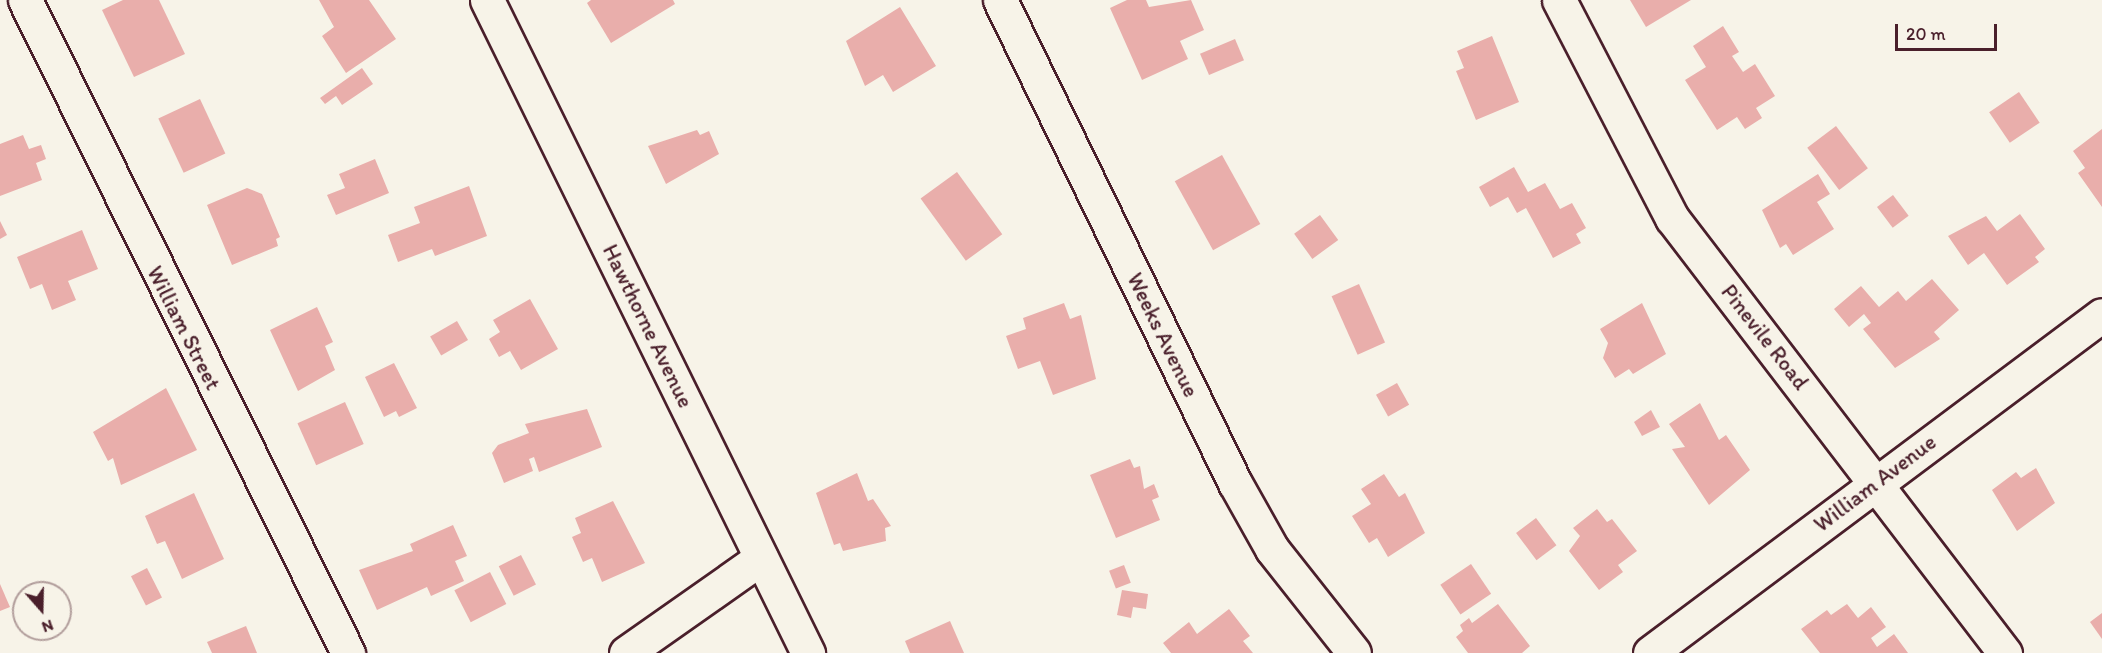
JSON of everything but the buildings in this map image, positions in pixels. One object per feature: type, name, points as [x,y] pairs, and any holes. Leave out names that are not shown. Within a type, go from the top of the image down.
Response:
[{"type":"street","name":"William Street","points":[[25,0],[348,653]]},
{"type":"street","name":"Hawthorne Avenue","points":[[487,0],[808,653]]},
{"type":"street","name":"Weeks Avenue","points":[[1000,0],[1235,483],[1272,549],[1354,653]]},
{"type":"street","name":"Pinevile Road","points":[[1558,0],[1672,219],[1878,481],[2005,653]]},
{"type":"street","name":"William Avenue","points":[[1650,653],[2102,315]]},
{"type":"street","points":[[626,653],[762,558]]}]
